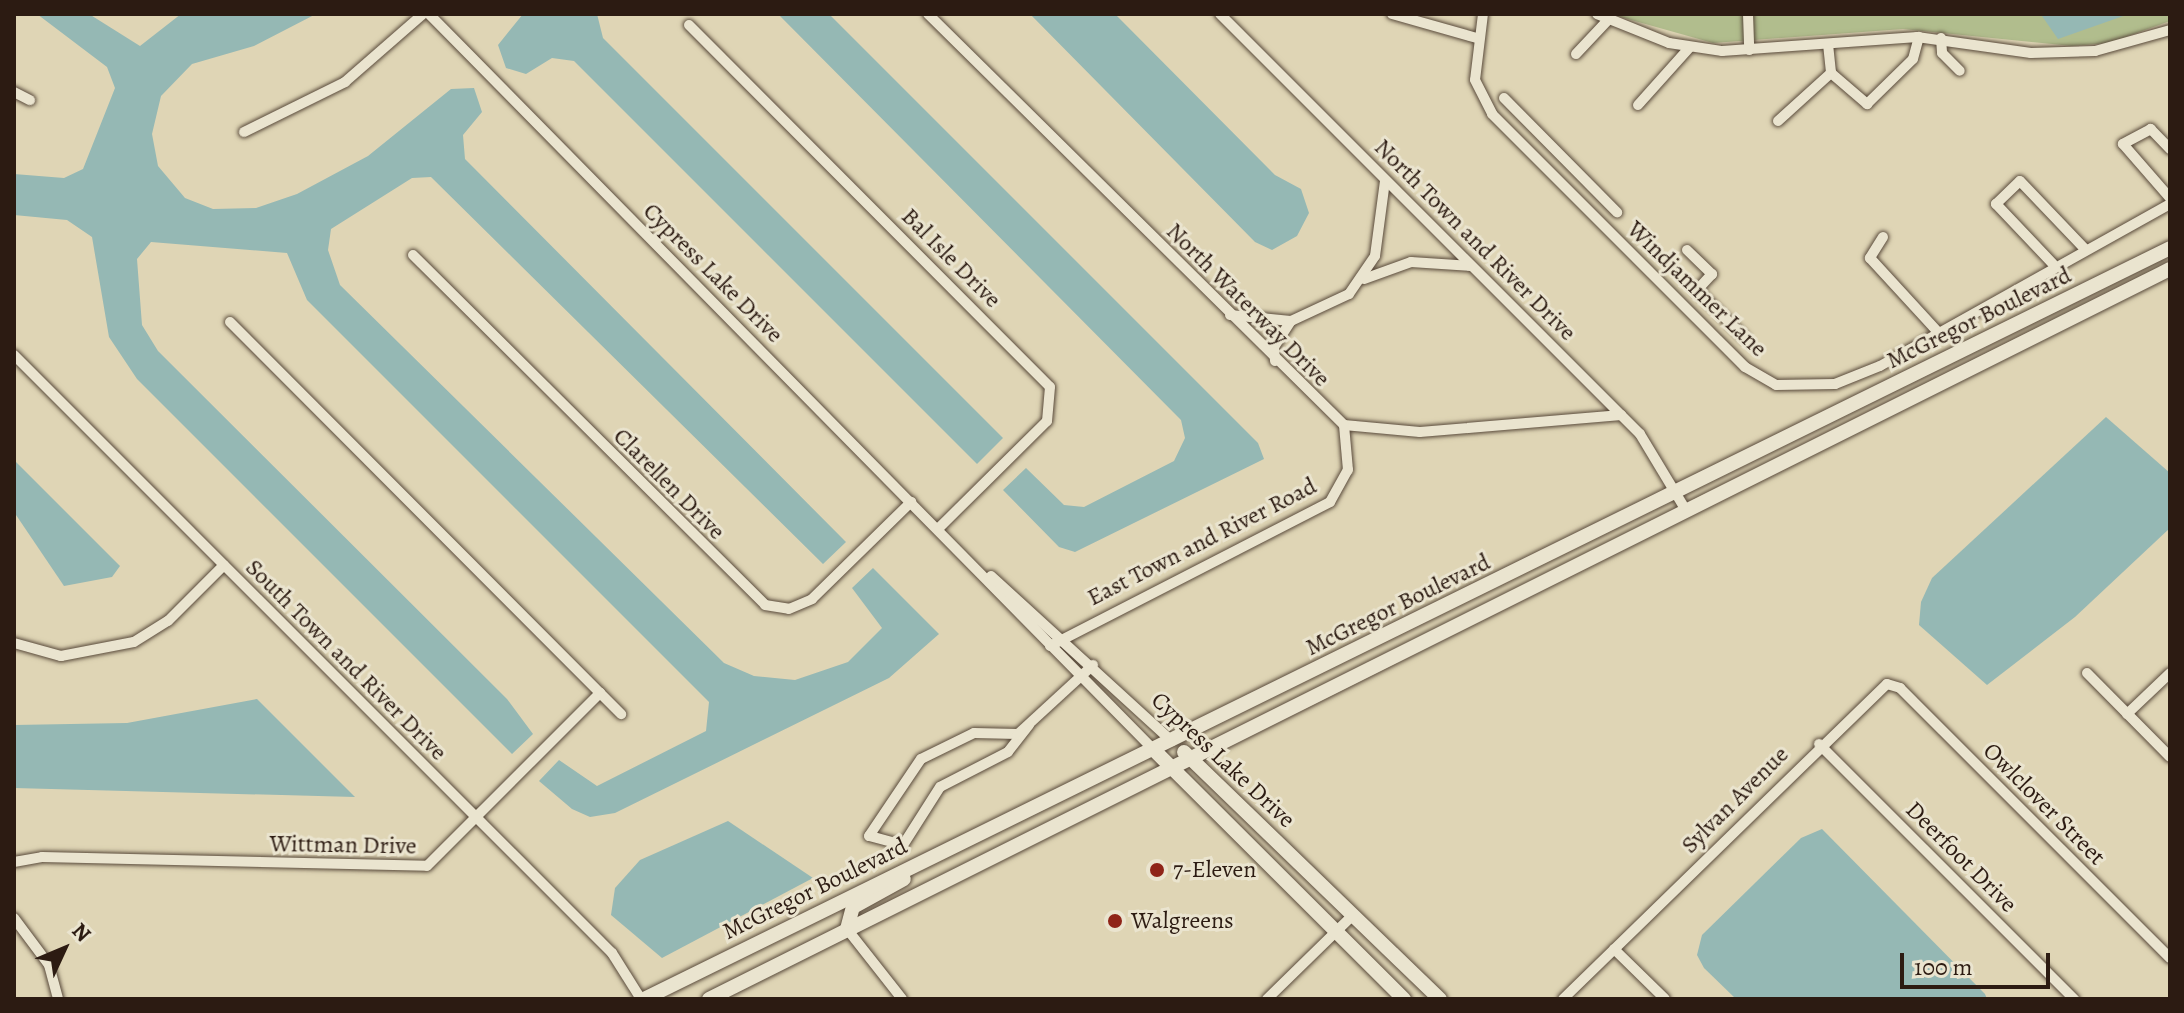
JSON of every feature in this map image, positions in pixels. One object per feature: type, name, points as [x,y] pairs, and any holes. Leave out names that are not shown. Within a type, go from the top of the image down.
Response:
[{"type":"main road","name":"McGregor Boulevard","points":[[643,999],[2170,248]]},
{"type":"main road","name":"McGregor Boulevard","points":[[709,999],[1684,507],[2170,269]]},
{"type":"main road","name":"Cypress Lake Drive","points":[[1172,741],[1440,999]]},
{"type":"main road","name":"Cypress Lake Drive","points":[[1154,750],[1404,999]]},
{"type":"main road","points":[[847,929],[853,907],[946,849]]},
{"type":"street","points":[[244,132],[356,74],[423,14]]},
{"type":"street","name":"Cypress Lake Drive","points":[[429,14],[1154,750]]},
{"type":"street","name":"North Waterway Drive","points":[[928,14],[1275,361],[1344,425]]},
{"type":"street","name":"North Town and River Drive","points":[[1220,14],[1621,415],[1677,492],[1684,507]]},
{"type":"street","points":[[1392,14],[1477,38]]},
{"type":"street","name":"Windjammer Lane","points":[[1483,14],[1477,38],[1475,80],[1484,104],[1753,374],[1788,388],[1847,381],[2170,201]]},
{"type":"street","points":[[1597,14],[1690,47],[1749,50],[1919,37],[2044,54],[2121,48],[2170,30]]},
{"type":"street","points":[[1748,14],[1749,50]]},
{"type":"street","points":[[1576,54],[1608,20]]},
{"type":"street","name":"Bal Isle Drive","points":[[689,25],[1050,387],[1047,421],[938,529]]},
{"type":"street","points":[[1828,44],[1831,73],[1867,104],[1913,59],[1919,37]]},
{"type":"street","points":[[1941,38],[1942,53],[1960,71]]},
{"type":"street","points":[[1638,105],[1690,47]]},
{"type":"street","points":[[1778,121],[1831,73]]},
{"type":"street","points":[[14,92],[30,100]]},
{"type":"street","points":[[1504,98],[1617,212]]},
{"type":"street","points":[[2170,149],[2151,129],[2123,144],[2170,201]]},
{"type":"street","points":[[1572,194],[1585,180]]},
{"type":"street","points":[[1362,280],[1378,245],[1385,181]]},
{"type":"street","points":[[2053,264],[1996,204],[2020,181],[2086,250]]},
{"type":"street","points":[[1883,237],[1870,258],[1937,331]]},
{"type":"street","points":[[1682,304],[1712,274],[1687,250]]},
{"type":"street","name":"Clarellen Drive","points":[[413,255],[765,605],[789,609],[812,599],[911,502]]},
{"type":"street","points":[[1229,315],[1291,321],[1330,308],[1362,280],[1411,262],[1471,266]]},
{"type":"street","points":[[1697,290],[1745,338]]},
{"type":"street","points":[[1275,361],[1274,347],[1291,321]]},
{"type":"street","points":[[230,322],[621,714]]},
{"type":"street","name":"South Town and River Drive","points":[[14,355],[612,953],[643,999]]},
{"type":"street","points":[[1344,425],[1420,432],[1621,415]]},
{"type":"street","name":"East Town and River Road","points":[[1050,646],[1330,502],[1348,470],[1344,425]]},
{"type":"street","name":"Cypress Lake Drive","points":[[970,560],[1064,637],[1172,741]]},
{"type":"street","points":[[14,643],[61,656],[134,642],[168,621],[224,565]]},
{"type":"street","points":[[1029,725],[1008,752],[940,787],[903,845],[869,836],[921,759],[974,733],[1018,734],[1093,665]]},
{"type":"street","points":[[2087,673],[2170,757]]},
{"type":"street","points":[[2127,714],[2170,673]]},
{"type":"street","name":"Sylvan Avenue","points":[[1563,999],[1819,744],[1887,684]]},
{"type":"street","name":"Owlclover Street","points":[[1887,684],[1900,688],[2170,958]]},
{"type":"street","name":"Wittman Drive","points":[[14,862],[42,857],[415,868],[438,859],[475,817],[600,693]]},
{"type":"street","name":"Deerfoot Drive","points":[[1819,744],[2074,999]]},
{"type":"street","points":[[1267,999],[1353,915]]},
{"type":"street","points":[[14,918],[49,965],[58,999]]},
{"type":"street","points":[[847,929],[902,999]]},
{"type":"street","points":[[1614,949],[1665,999]]},
{"type":"green space","points":[[1610,14],[2170,14],[2170,21],[2109,43],[2072,46],[1903,29],[1713,43]]},
{"type":"water","points":[[37,14],[89,14],[140,46],[181,14],[316,14],[254,46],[192,64],[161,96],[152,134],[158,166],[185,198],[213,209],[256,208],[297,194],[368,156],[451,89],[474,88],[482,112],[463,135],[465,159],[846,542],[823,564],[431,177],[412,178],[331,229],[328,250],[340,285],[724,663],[754,676],[795,680],[848,662],[882,628],[852,588],[873,568],[939,634],[889,678],[615,813],[590,817],[572,809],[539,781],[559,760],[597,786],[706,731],[709,702],[307,300],[287,253],[151,242],[137,259],[142,325],[158,351],[507,699],[533,734],[512,754],[137,379],[109,337],[92,237],[67,220],[14,215],[14,174],[64,178],[83,169],[115,88],[107,67]]},
{"type":"water","points":[[523,14],[597,14],[603,38],[1003,438],[977,464],[574,61],[552,58],[526,74],[506,68],[498,45]]},
{"type":"water","points":[[778,14],[829,14],[1258,443],[1264,459],[1075,552],[1059,547],[1003,490],[1026,468],[1064,505],[1084,507],[1174,461],[1185,438],[1181,420]]},
{"type":"water","points":[[1030,14],[1115,14],[1275,175],[1301,189],[1309,213],[1297,236],[1272,250],[1255,242]]},
{"type":"water","points":[[2043,14],[2129,14],[2058,39],[2042,16]]},
{"type":"water","points":[[2106,417],[2170,473],[2170,528],[2075,617],[1987,685],[1919,625],[1921,602],[1932,578]]},
{"type":"water","points":[[14,460],[120,566],[112,577],[64,586],[14,512]]},
{"type":"water","points":[[257,699],[355,797],[14,788],[14,725],[127,723]]},
{"type":"water","points":[[728,821],[813,878],[662,958],[611,915],[615,888],[640,860]]},
{"type":"water","points":[[1822,829],[1987,999],[1736,999],[1704,968],[1697,955],[1702,935],[1801,838]]},
{"type":"place","name":"7-Eleven","points":[[1157,870]]},
{"type":"place","name":"Walgreens","points":[[1115,921]]}]
